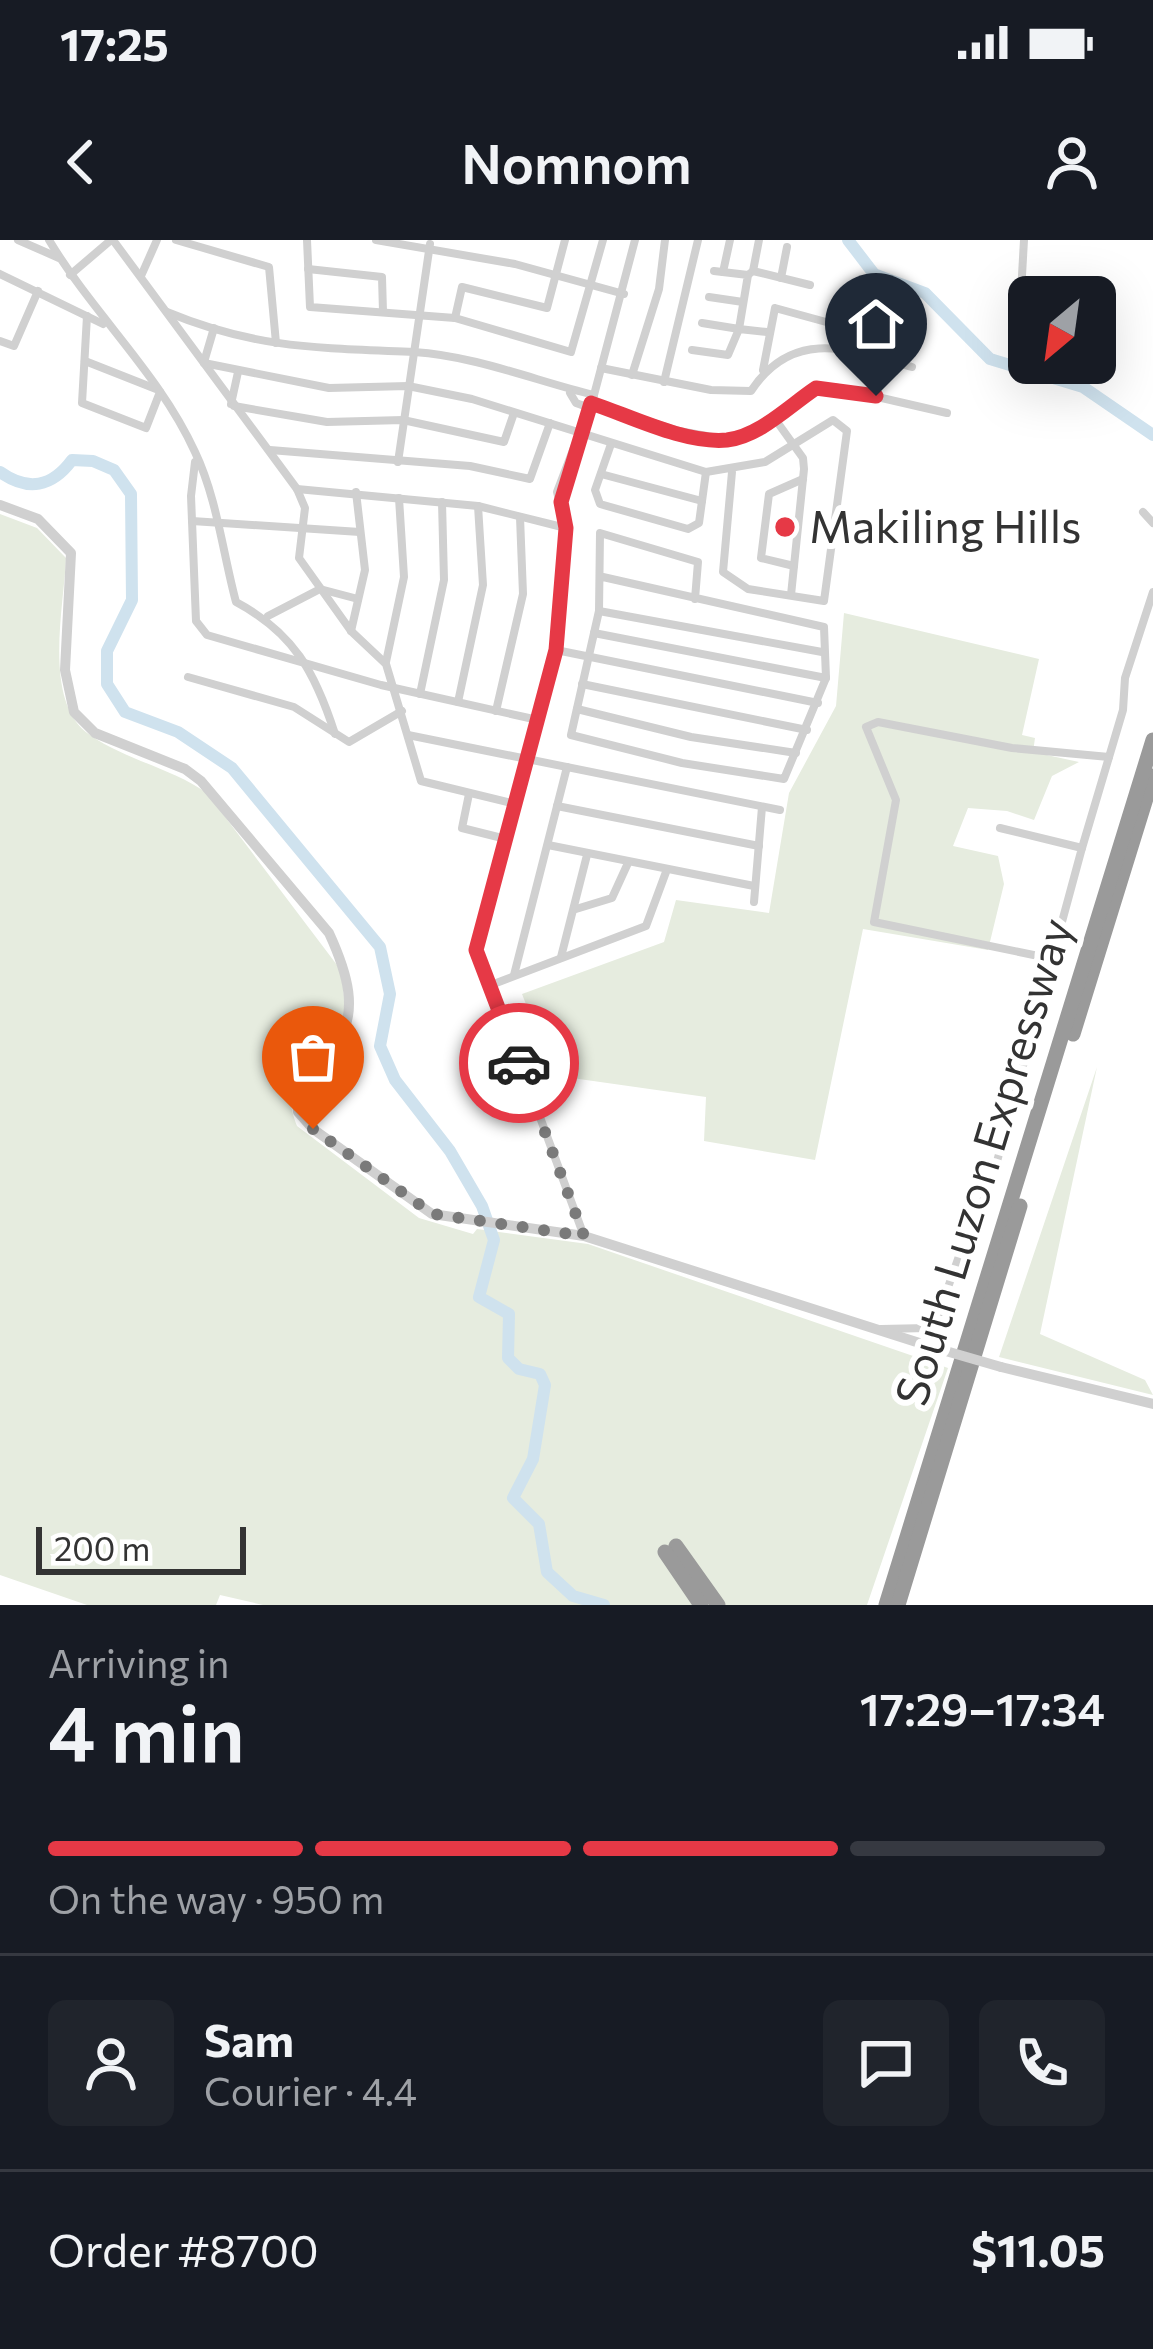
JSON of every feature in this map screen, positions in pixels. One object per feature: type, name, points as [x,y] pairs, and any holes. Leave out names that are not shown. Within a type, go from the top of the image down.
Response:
[{"type":"highway","name":"South Luzon Expressway","points":[[886,1605],[1153,740]]},
{"type":"highway","name":"South Luzon Expressway","points":[[898,1605],[1153,776]]},
{"type":"highway","points":[[701,1605],[670,1549],[718,1605]]},
{"type":"street","points":[[18,240],[60,259]]},
{"type":"street","points":[[49,240],[105,325],[160,391],[196,454],[236,602],[268,616],[306,662],[335,734]]},
{"type":"street","points":[[70,275],[112,240],[297,489],[305,508],[299,558],[351,631],[386,664],[421,781],[516,804]]},
{"type":"street","points":[[141,277],[157,240]]},
{"type":"street","points":[[176,240],[269,261],[275,343]]},
{"type":"street","points":[[308,240],[310,308],[455,318],[571,352],[603,240]]},
{"type":"street","points":[[376,240],[430,243],[625,294]]},
{"type":"street","points":[[455,318],[462,287],[547,308],[565,240]]},
{"type":"street","points":[[584,1236],[476,950],[556,650],[566,528],[557,492],[592,402],[625,294],[635,240]]},
{"type":"street","points":[[632,375],[658,289],[665,240]]},
{"type":"street","points":[[664,382],[698,240]]},
{"type":"street","points":[[730,240],[719,271],[810,286]]},
{"type":"street","points":[[692,350],[732,354],[759,240]]},
{"type":"street","points":[[1022,276],[1024,240]]},
{"type":"street","points":[[398,462],[430,243]]},
{"type":"street","points":[[782,278],[787,247]]},
{"type":"street","points":[[308,269],[382,277],[383,312]]},
{"type":"street","points":[[0,274],[105,325]]},
{"type":"street","points":[[0,341],[14,346],[38,291]]},
{"type":"street","points":[[710,297],[743,302]]},
{"type":"street","points":[[763,372],[775,308],[848,328],[868,340],[870,356]]},
{"type":"street","points":[[166,311],[275,343],[361,354],[414,352],[498,367],[570,393],[576,403],[592,402],[679,431],[729,440],[775,419],[816,388],[947,413]]},
{"type":"street","points":[[87,316],[81,400],[148,428],[160,391]]},
{"type":"street","points":[[702,323],[767,332]]},
{"type":"street","points":[[204,363],[214,328]]},
{"type":"street","points":[[601,368],[664,382],[751,391],[782,355],[815,348],[912,367]]},
{"type":"street","points":[[876,396],[884,359]]},
{"type":"street","points":[[85,361],[160,391]]},
{"type":"street","points":[[204,363],[329,388],[408,386],[550,423],[706,472],[732,472],[795,445],[833,419],[847,431],[824,601],[748,589],[723,572],[732,472]]},
{"type":"street","points":[[231,406],[238,372]]},
{"type":"street","points":[[231,406],[327,422],[403,420],[504,442],[514,413]]},
{"type":"street","points":[[775,419],[803,458],[791,595]]},
{"type":"street","points":[[269,450],[470,466],[530,479],[550,423]]},
{"type":"street","points":[[611,445],[595,490],[600,504],[688,529],[699,523],[706,472]]},
{"type":"street","points":[[196,454],[192,521],[196,620],[207,635],[397,689],[538,720]]},
{"type":"street","points":[[601,474],[702,501]]},
{"type":"street","points":[[794,566],[761,559],[765,503],[769,494],[804,479]]},
{"type":"street","points":[[297,489],[478,506],[566,528]]},
{"type":"street","points":[[351,631],[365,570],[356,492]]},
{"type":"street","points":[[386,664],[404,578],[399,498]]},
{"type":"street","points":[[420,694],[444,580],[442,502]]},
{"type":"street","points":[[0,505],[38,519],[71,553],[65,670],[74,712],[95,733],[185,769],[201,781],[328,933],[342,960],[349,1007],[342,1037],[296,1093],[304,1121],[416,1206],[482,1224],[584,1236],[932,1347],[1000,1367],[1106,1388],[1153,1404]]},
{"type":"street","points":[[458,702],[483,585],[478,506]]},
{"type":"street","points":[[1143,512],[1153,523]]},
{"type":"street","points":[[496,711],[523,594],[520,517]]},
{"type":"street","points":[[192,521],[360,532]]},
{"type":"street","points":[[603,577],[695,599],[824,627],[826,678],[784,779],[682,763],[571,735],[599,610],[600,533],[698,562],[695,599]]},
{"type":"street","points":[[268,616],[320,589],[358,599]]},
{"type":"street","points":[[881,1329],[928,1328],[938,1316],[971,1219],[989,1191],[1123,710],[1125,678],[1153,592]]},
{"type":"street","points":[[599,610],[822,652]]},
{"type":"street","points":[[594,633],[826,678]]},
{"type":"street","points":[[556,650],[818,703]]},
{"type":"street","points":[[188,677],[294,707],[349,742],[402,711]]},
{"type":"street","points":[[582,684],[807,730]]},
{"type":"street","points":[[577,709],[691,737],[796,753]]},
{"type":"street","points":[[1053,959],[874,922],[896,800],[866,727],[878,722],[1012,748],[1109,757]]},
{"type":"street","points":[[408,735],[780,810]]},
{"type":"street","points":[[513,976],[567,767]]},
{"type":"street","points":[[469,794],[462,828],[506,839]]},
{"type":"street","points":[[557,806],[759,847]]},
{"type":"street","points":[[754,902],[762,807]]},
{"type":"street","points":[[1000,828],[1082,848]]},
{"type":"street","points":[[548,845],[754,886]]},
{"type":"street","points":[[561,958],[587,855]]},
{"type":"street","points":[[574,909],[612,898],[628,863]]},
{"type":"street","points":[[491,985],[646,926],[666,872]]},
{"type":"shaded area","points":[[0,514],[37,528],[66,558],[59,653],[66,701],[75,720],[104,744],[207,793],[340,969],[341,1030],[330,1049],[295,1083],[291,1094],[297,1126],[419,1218],[473,1234],[477,1229],[588,1244],[948,1368],[867,1605],[263,1605],[220,1595],[216,1605],[87,1605],[0,1575]]},
{"type":"shaded area","points":[[844,613],[1039,659],[1022,735],[1035,738],[1033,752],[1079,762],[1052,776],[1034,820],[1007,811],[968,808],[953,846],[998,856],[1004,884],[988,950],[863,929],[815,1160],[704,1141],[706,1097],[572,1078],[573,1063],[538,1035],[522,994],[664,942],[676,900],[769,913],[789,793],[836,706]]},
{"type":"shaded area","points":[[1097,1067],[1040,1334],[1145,1380],[1153,1395],[999,1357]]},
{"type":"waterway","points":[[848,240],[874,274],[925,293],[990,359],[1083,387],[1153,435]]},
{"type":"waterway","points":[[0,472],[20,482],[39,484],[72,460],[93,461],[114,470],[131,494],[132,600],[107,651],[107,684],[125,712],[178,732],[232,768],[380,947],[390,994],[380,1046],[395,1080],[450,1151],[482,1206],[494,1240],[479,1297],[509,1314],[508,1358],[519,1369],[540,1374],[545,1385],[533,1459],[513,1498],[539,1524],[547,1572],[573,1596],[604,1605]]},
{"type":"way so far","points":[[313,1129],[433,1214],[584,1236],[572,1215],[519,1063]]},
{"type":"place","name":"Makiling Hills","points":[[785,527]]},
{"type":"route","points":[[519,1063],[476,950],[556,650],[566,528],[561,502],[591,403],[679,431],[729,440],[775,419],[816,388],[876,396]]}]
